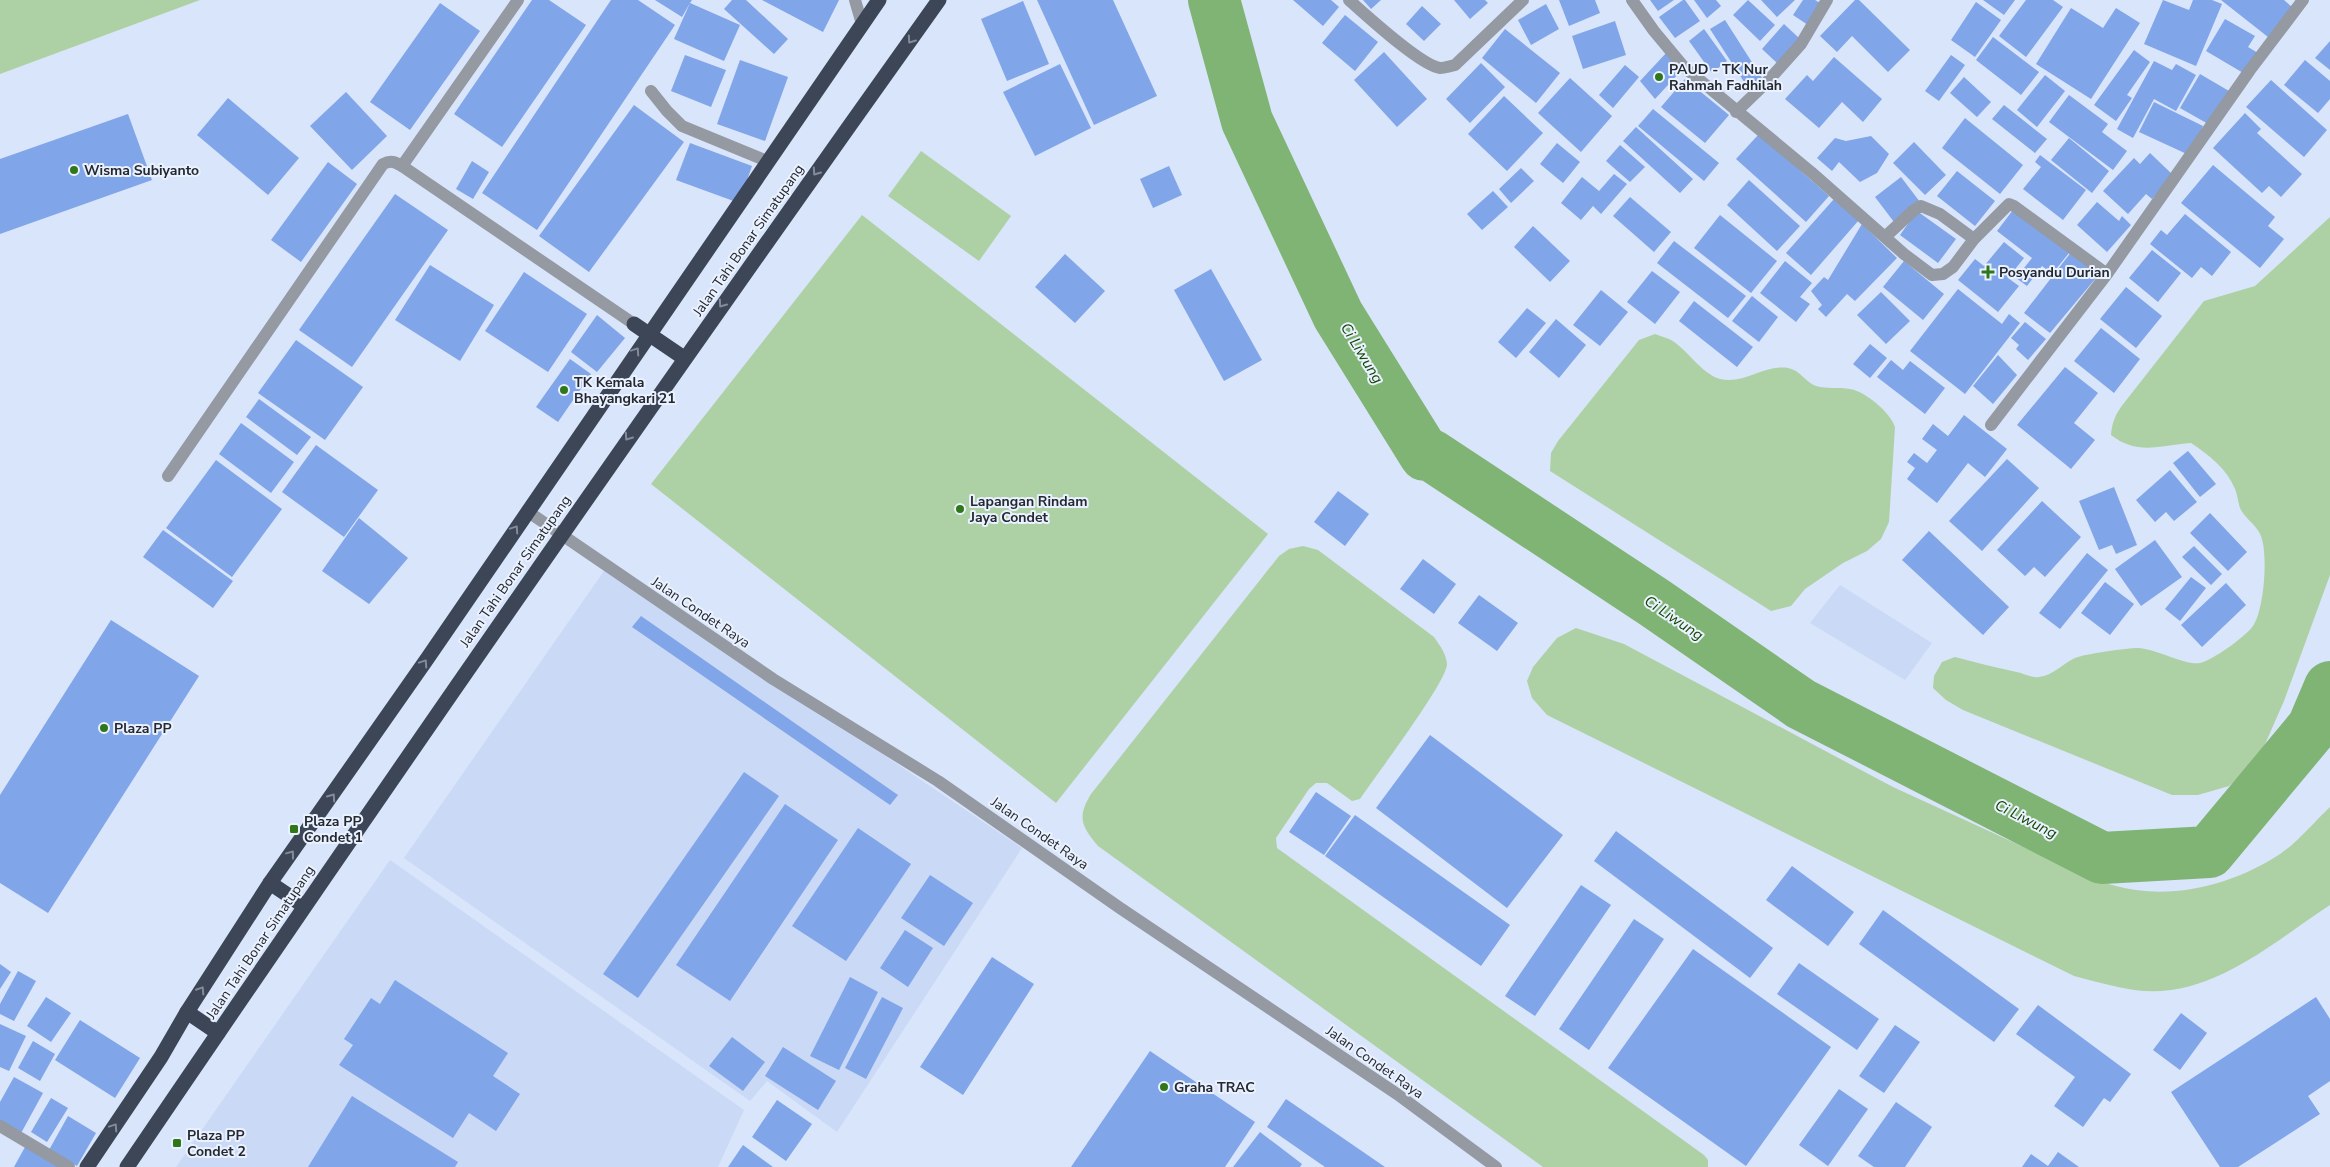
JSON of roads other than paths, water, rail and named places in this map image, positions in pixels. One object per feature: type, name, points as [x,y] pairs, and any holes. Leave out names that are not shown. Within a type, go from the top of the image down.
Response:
[{"type":"highway","name":"Jalan Tahi Bonar Simatupang","points":[[87,1167],[161,1056],[270,883],[378,730],[879,0]]},
{"type":"highway","name":"Jalan Tahi Bonar Simatupang","points":[[127,1167],[304,906],[561,534],[939,0]]},
{"type":"highway","points":[[634,324],[684,358]]},
{"type":"highway","points":[[270,883],[304,906]]},
{"type":"highway","points":[[187,1012],[218,1033]]},
{"type":"street","points":[[402,166],[518,0]]},
{"type":"street","points":[[855,0],[862,24]]},
{"type":"street","points":[[1349,0],[1382,29],[1426,62],[1440,68],[1455,64],[1523,0]]},
{"type":"street","points":[[1632,0],[1654,31],[1684,67],[1932,275],[1943,274],[1953,267],[1974,239],[2009,204],[2107,274]]},
{"type":"street","points":[[1736,112],[1767,82],[1801,44],[1827,0]]},
{"type":"street","points":[[1991,424],[2107,274],[2250,70],[2303,0]]},
{"type":"street","points":[[651,91],[682,126],[767,161]]},
{"type":"street","points":[[168,476],[383,164],[391,161],[402,166],[634,324]]},
{"type":"street","points":[[1885,237],[1914,210],[1921,206],[1940,214],[1974,239]]},
{"type":"street","name":"Jalan Condet Raya","points":[[527,511],[773,679],[938,780],[1120,908],[1396,1094],[1496,1167]]},
{"type":"street","points":[[0,1126],[69,1167]]},
{"type":"waterway","name":"Ci Liwung","points":[[1214,0],[1247,121],[1338,315],[1425,455],[1431,455],[1655,603],[1801,704],[2102,858],[2209,852],[2313,727],[2330,687]]},
{"type":"place","name":"PAUD - TK Nur Rahmah Fadhilah","points":[[1659,77]]},
{"type":"place","name":"Wisma Subiyanto","points":[[74,170]]},
{"type":"place","name":"Posyandu Durian","points":[[1988,272]]},
{"type":"place","name":"TK Kemala Bhayangkari 21","points":[[564,390]]},
{"type":"place","name":"Lapangan Rindam Jaya Condet","points":[[960,509]]},
{"type":"place","name":"Plaza PP","points":[[104,728]]},
{"type":"place","name":"Plaza PP Condet 1","points":[[294,829]]},
{"type":"place","name":"Graha TRAC","points":[[1164,1087]]},
{"type":"place","name":"Plaza PP Condet 2","points":[[177,1143]]}]
